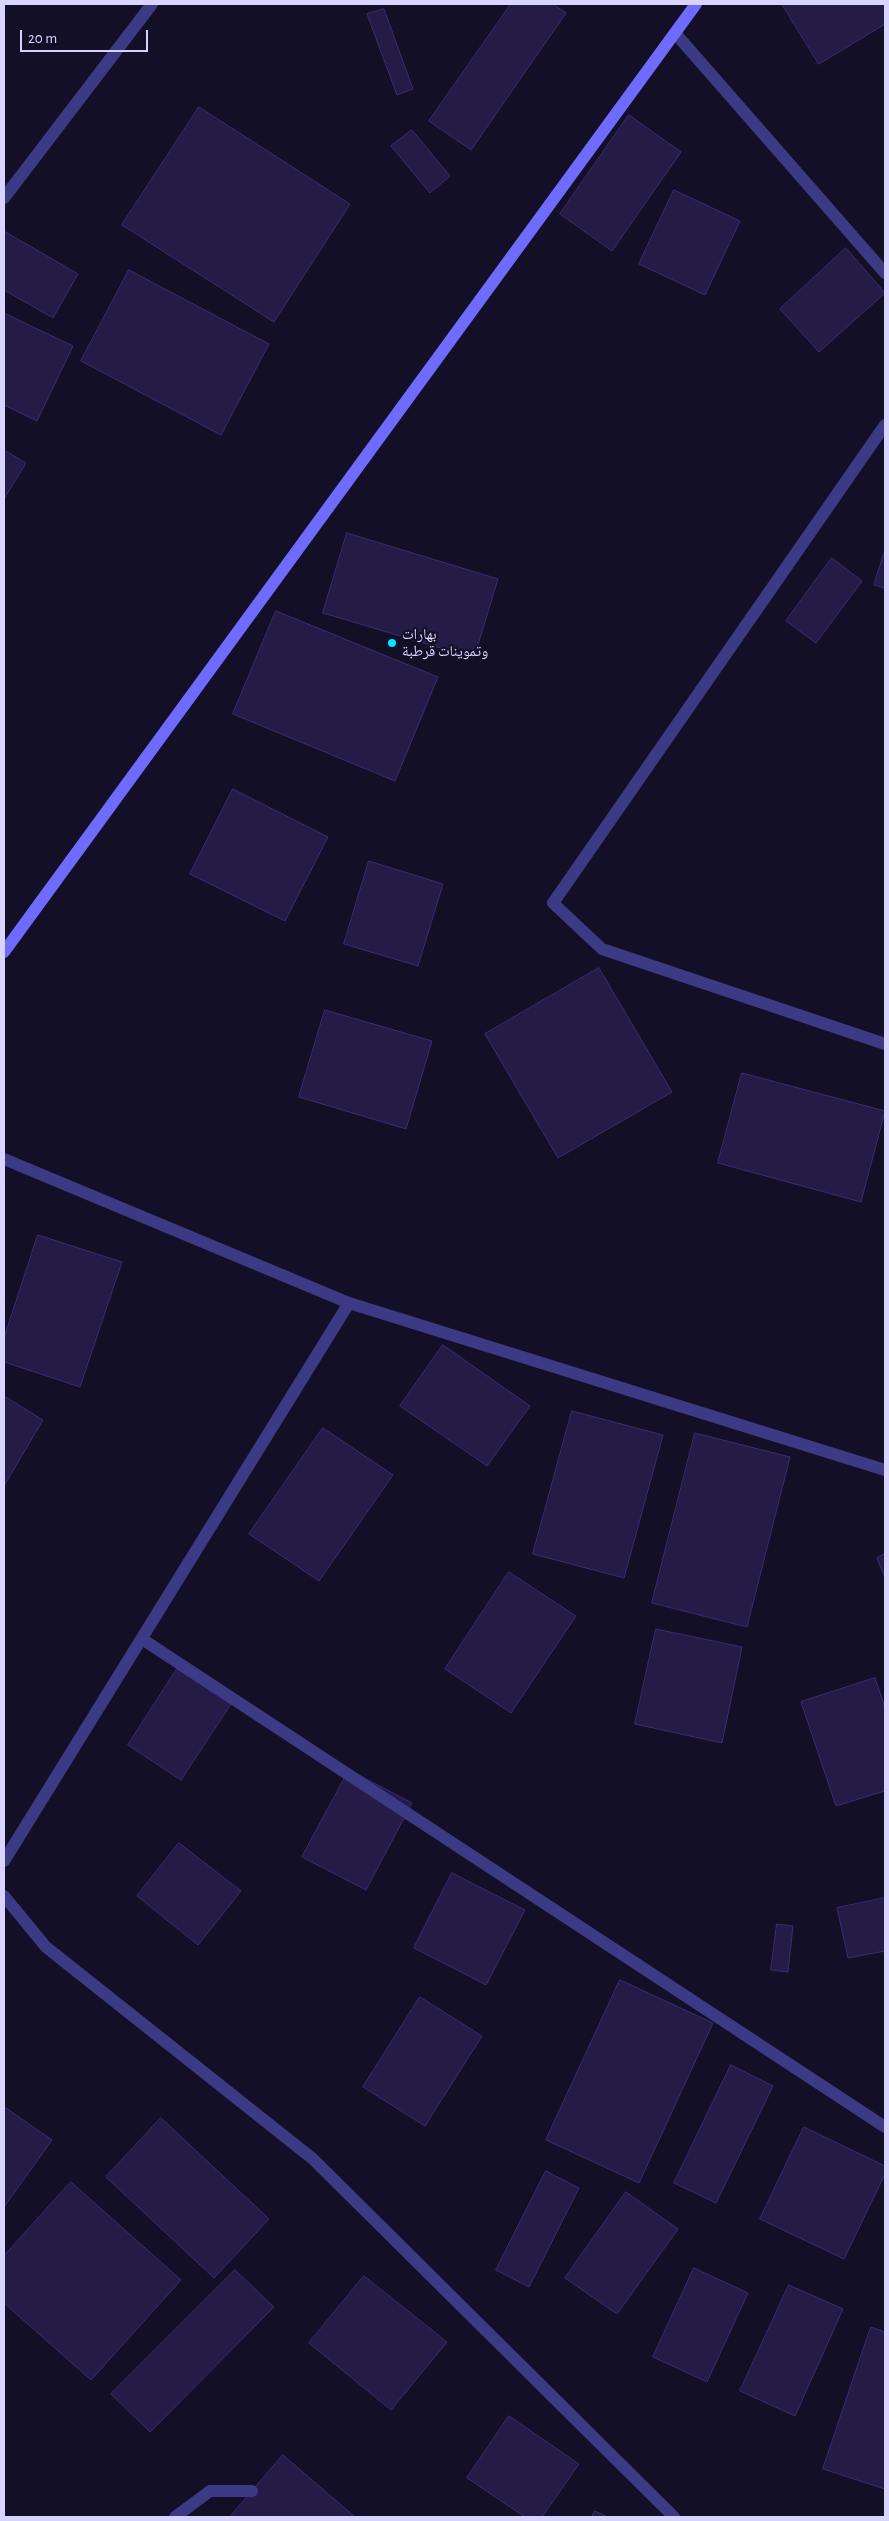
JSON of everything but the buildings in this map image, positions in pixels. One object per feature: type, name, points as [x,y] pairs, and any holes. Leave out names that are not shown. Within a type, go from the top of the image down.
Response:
[{"type":"street","points":[[4,198],[152,4]]},
{"type":"street","points":[[4,952],[696,4]]},
{"type":"street","points":[[675,33],[885,273]]},
{"type":"street","points":[[885,425],[553,903],[602,949],[885,1044]]},
{"type":"street","points":[[4,1159],[349,1303],[885,1470]]},
{"type":"street","points":[[4,1861],[349,1303]]},
{"type":"street","points":[[142,1639],[885,2127]]},
{"type":"street","points":[[4,1896],[46,1948],[313,2159],[674,2517]]},
{"type":"street","points":[[175,2517],[210,2491],[252,2492]]},
{"type":"place","name":"بهارات وتموينات قرطبة","points":[[392,643]]}]
